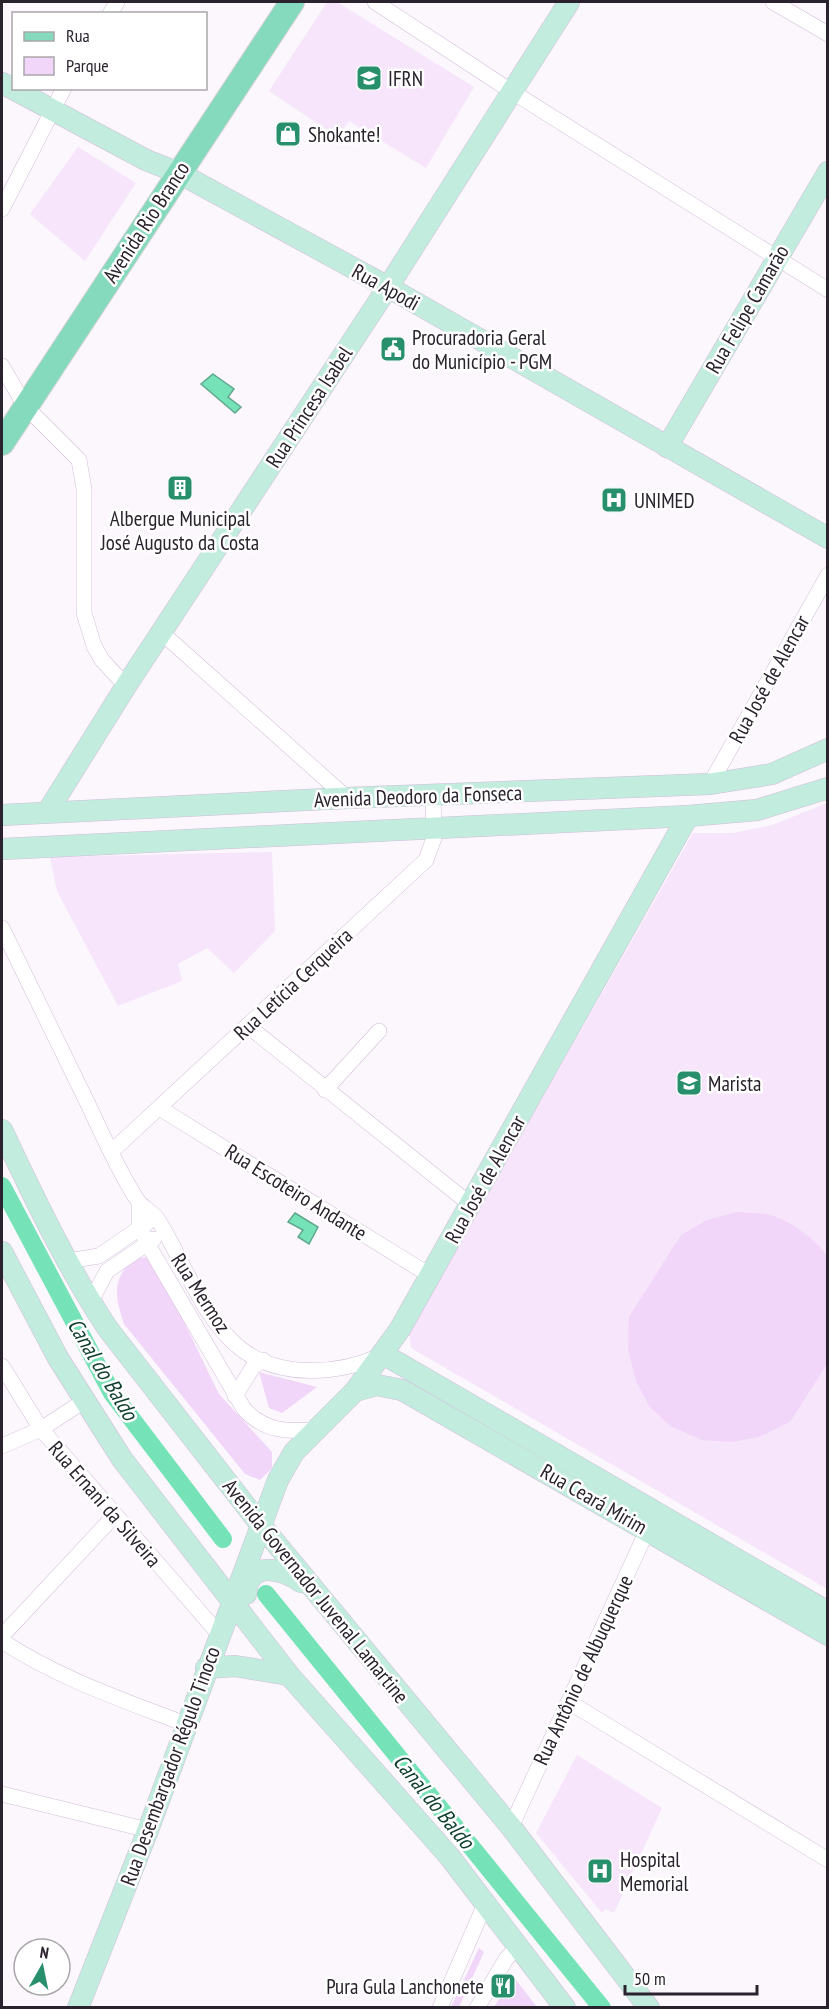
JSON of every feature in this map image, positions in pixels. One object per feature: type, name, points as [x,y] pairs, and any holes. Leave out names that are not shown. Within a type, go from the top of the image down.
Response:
[{"type":"main road","name":"Avenida Rio Branco","points":[[2,443],[292,2]]},
{"type":"main road","name":"Rua Princesa Isabel","points":[[48,811],[126,686],[388,287],[569,2]]},
{"type":"main road","name":"Rua Apodi","points":[[15,90],[146,159],[179,173],[388,287],[828,538]]},
{"type":"main road","name":"Rua Felipe Camarão","points":[[667,447],[828,172]]},
{"type":"main road","name":"Avenida Deodoro da Fonseca","points":[[2,815],[48,811],[711,784],[772,774],[828,749]]},
{"type":"main road","name":"Avenida Deodoro da Fonseca","points":[[2,849],[688,816],[757,810],[828,788]]},
{"type":"main road","points":[[583,820],[575,815],[572,807],[573,800],[587,789]]},
{"type":"main road","points":[[259,802],[262,835]]},
{"type":"main road","name":"Rua José de Alencar","points":[[260,1524],[286,1464],[355,1391],[383,1354],[431,1276],[688,816]]},
{"type":"main road","name":"Avenida Governador Juvenal Lamartine","points":[[2,1130],[90,1303],[108,1329],[260,1524],[511,1827],[649,2007]]},
{"type":"main road","points":[[2,1252],[84,1401],[122,1459],[289,1675],[404,1802],[565,2007]]},
{"type":"main road","name":"Rua Ceará Mirim","points":[[383,1354],[651,1521],[828,1635]]},
{"type":"main road","name":"Rua Ceará Mirim","points":[[355,1391],[377,1385],[402,1390],[828,1612]]},
{"type":"main road","name":"Rua Desembargador Régulo Tinoco","points":[[78,2007],[148,1830],[260,1524]]},
{"type":"main road","points":[[248,1623],[246,1589],[251,1579],[261,1570],[281,1570],[300,1581],[320,1598]]},
{"type":"main road","points":[[206,1668],[235,1666],[289,1675]]},
{"type":"street","points":[[375,2],[511,91],[828,290]]},
{"type":"street","points":[[773,2],[828,34]]},
{"type":"street","points":[[2,209],[63,90]]},
{"type":"street","points":[[2,366],[25,406],[79,460],[84,489],[82,589],[85,622],[102,660],[126,686]]},
{"type":"street","name":"Rua José de Alencar","points":[[711,784],[828,574]]},
{"type":"street","points":[[162,633],[347,798]]},
{"type":"street","name":"Rua Letícia Cerqueira","points":[[111,1152],[161,1109],[426,860],[433,845],[435,827],[433,796]]},
{"type":"street","name":"Rua Mermoz","points":[[2,928],[111,1152],[139,1203],[157,1218],[164,1234],[215,1320],[230,1339],[243,1351],[263,1360],[308,1371],[348,1368],[383,1354]]},
{"type":"street","points":[[248,1026],[471,1205]]},
{"type":"street","points":[[325,1090],[379,1031]]},
{"type":"street","name":"Rua Escoteiro Andante","points":[[161,1109],[431,1276]]},
{"type":"street","name":"Rua Mermoz","points":[[139,1203],[139,1226],[147,1243],[196,1324],[235,1396],[252,1418],[263,1425],[290,1431],[317,1429]]},
{"type":"street","points":[[68,1261],[99,1256],[139,1226],[157,1218]]},
{"type":"street","points":[[90,1303],[107,1271],[164,1234]]},
{"type":"street","points":[[235,1396],[253,1367],[263,1360]]},
{"type":"street","name":"Rua Ernani da Silveira","points":[[2,1366],[41,1429],[219,1634]]},
{"type":"street","points":[[2,1446],[41,1429],[84,1401]]},
{"type":"street","points":[[2,1636],[114,1515]]},
{"type":"street","name":"Rua Antônio de Albuquerque","points":[[511,1827],[651,1521]]},
{"type":"street","points":[[2,1641],[22,1655],[86,1686],[185,1724]]},
{"type":"street","points":[[569,1702],[828,1860]]},
{"type":"street","points":[[2,1794],[148,1830]]},
{"type":"street","points":[[440,2007],[485,1904]]},
{"type":"street","points":[[477,2007],[506,1959],[517,1947]]},
{"type":"shaded area","name":"IFRN","points":[[327,2],[337,2],[474,87],[426,168],[349,121],[338,137],[269,91]]},
{"type":"shaded area","points":[[78,147],[136,183],[85,261],[30,214]]},
{"type":"shaded area","points":[[213,374],[234,389],[228,397],[241,407],[235,413],[201,384]]},
{"type":"shaded area","name":"Marista","points":[[827,803],[827,1589],[411,1348],[409,1333],[693,833],[733,833],[772,825]]},
{"type":"shaded area","points":[[272,852],[275,931],[234,973],[207,948],[178,964],[182,981],[118,1006],[57,891],[50,857]]},
{"type":"shaded area","points":[[295,1213],[318,1227],[309,1244],[298,1237],[303,1230],[288,1222]]},
{"type":"shaded area","name":"Hospital Memorial","points":[[577,1755],[662,1808],[614,1913],[606,1909],[602,1913],[536,1833]]},
{"type":"green space","points":[[737,1212],[766,1214],[783,1220],[809,1237],[828,1258],[827,1364],[790,1422],[759,1437],[732,1442],[702,1440],[670,1426],[649,1406],[636,1381],[628,1349],[629,1317],[681,1235],[707,1220]]},
{"type":"green space","points":[[135,1257],[153,1258],[219,1394],[272,1452],[272,1468],[260,1480],[245,1474],[124,1324],[118,1304],[117,1288],[122,1273]]},
{"type":"green space","points":[[259,1372],[317,1387],[282,1413],[269,1408]]},
{"type":"green space","points":[[479,1948],[484,1952],[459,2007],[451,2007]]},
{"type":"green space","points":[[513,1976],[537,2007],[494,2007]]},
{"type":"waterway","name":"Canal do Baldo","points":[[2,1186],[112,1393],[223,1539]]},
{"type":"waterway","name":"Canal do Baldo","points":[[266,1594],[602,2008]]},
{"type":"place","name":"IFRN","points":[[369,78]]},
{"type":"place","name":"Shokante!","points":[[288,134]]},
{"type":"place","name":"Procuradoria Geral do Município - PGM","points":[[393,349]]},
{"type":"place","name":"Albergue Municipal José Augusto da Costa","points":[[180,488]]},
{"type":"place","name":"UNIMED","points":[[614,500]]},
{"type":"place","name":"Marista","points":[[689,1083]]},
{"type":"place","name":"Hospital Memorial","points":[[600,1871]]},
{"type":"place","name":"Pura Gula Lanchonete","points":[[503,1986]]}]
